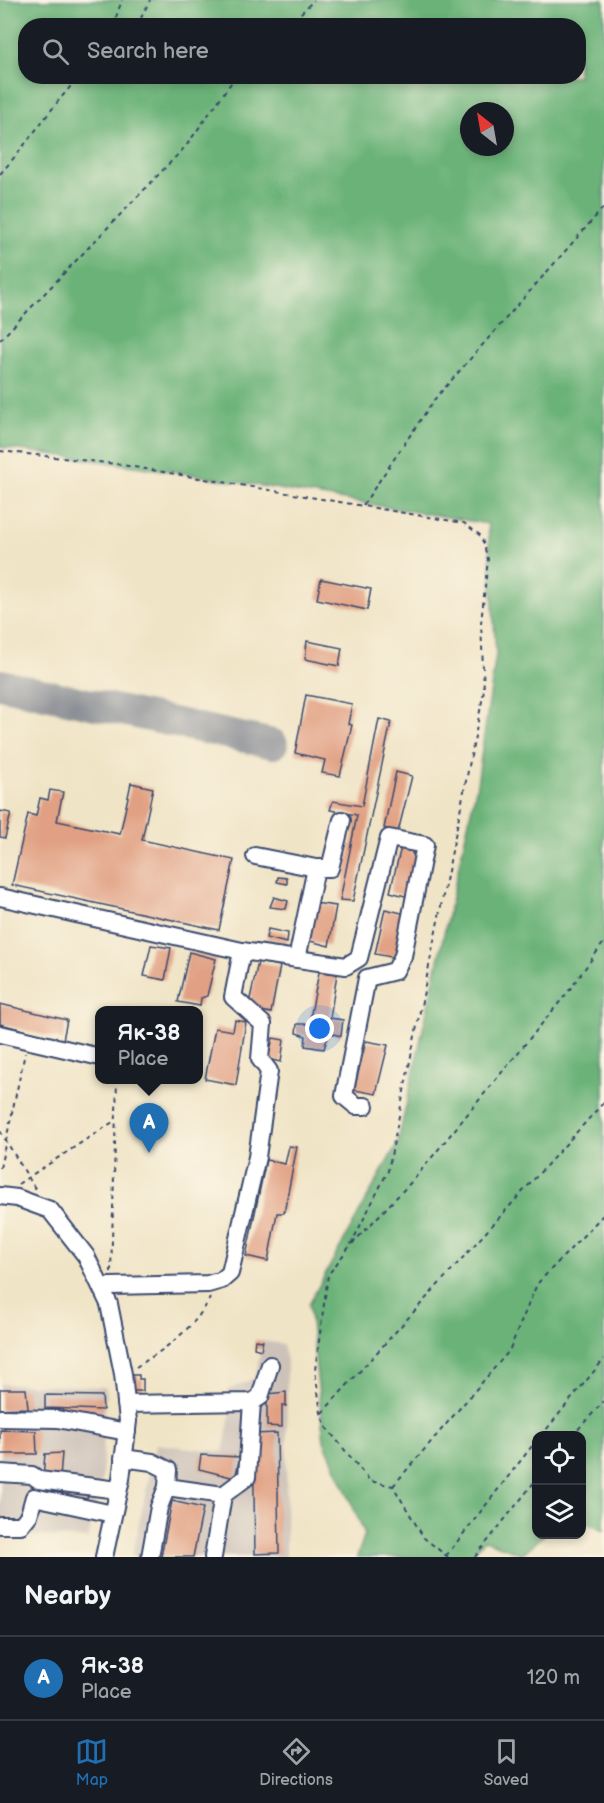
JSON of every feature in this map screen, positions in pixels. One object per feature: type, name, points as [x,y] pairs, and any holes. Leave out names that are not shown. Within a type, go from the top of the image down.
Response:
[{"type":"street","points":[[255,856],[316,868],[330,868],[342,820]]},
{"type":"street","points":[[0,897],[242,951],[346,966],[359,958],[389,838],[425,845],[403,956],[395,971],[367,978]]},
{"type":"street","points":[[297,959],[316,868]]},
{"type":"street","points":[[107,1288],[217,1282],[230,1273],[256,1157],[268,1071],[260,1059],[263,1024],[233,997],[242,951]]},
{"type":"street","points":[[354,961],[367,978],[344,1096],[356,1106],[365,1106]]},
{"type":"street","points":[[0,1035],[95,1056]]},
{"type":"street","points":[[1,1196],[17,1198],[46,1209],[86,1256],[107,1288],[123,1374],[126,1432],[118,1490],[104,1557]]},
{"type":"street","points":[[126,1404],[252,1402],[260,1397],[270,1365]]},
{"type":"street","points":[[213,1557],[223,1495],[247,1477],[252,1402]]},
{"type":"street","points":[[0,1418],[57,1419],[126,1432]]},
{"type":"street","points":[[123,1458],[152,1462],[168,1470],[167,1487],[159,1507],[150,1557]]},
{"type":"street","points":[[0,1473],[32,1474],[39,1480],[118,1490]]},
{"type":"street","points":[[167,1487],[223,1495]]},
{"type":"street","points":[[0,1525],[21,1525],[29,1515],[34,1497],[113,1514]]},
{"type":"path","points":[[116,18],[122,0]]},
{"type":"path","points":[[140,18],[150,0]]},
{"type":"path","points":[[296,18],[314,0]]},
{"type":"path","points":[[0,174],[29,142],[59,98],[72,84]]},
{"type":"path","points":[[0,340],[186,146],[230,84]]},
{"type":"path","points":[[363,505],[434,400],[604,207]]},
{"type":"path","points":[[0,451],[116,464],[363,505],[464,523],[481,536],[488,559],[481,623],[484,691],[388,1171],[350,1246]]},
{"type":"path","points":[[532,1447],[447,1557],[424,1538],[393,1486],[369,1481],[326,1427],[321,1413],[315,1370],[328,1275],[350,1246],[414,1179],[568,992],[604,942]]},
{"type":"path","points":[[0,1167],[28,1041]]},
{"type":"path","points":[[107,1288],[117,1084]]},
{"type":"path","points":[[321,1413],[604,1102]]},
{"type":"path","points":[[1,1196],[29,1175],[116,1120]]},
{"type":"path","points":[[0,1131],[29,1175],[46,1209]]},
{"type":"path","points":[[393,1486],[509,1352],[537,1284],[604,1214]]},
{"type":"path","points":[[123,1374],[154,1356],[193,1324],[209,1301],[217,1282]]},
{"type":"path","points":[[545,1431],[604,1359]]},
{"type":"path","points":[[577,1431],[604,1401]]},
{"type":"path","points":[[475,1557],[533,1485]]},
{"type":"shaded area","points":[[263,1341],[283,1344],[287,1361],[286,1557],[132,1557],[156,1444],[223,1452],[231,1410],[228,1390],[255,1378]]},
{"type":"shaded area","points":[[0,1384],[106,1387],[102,1480],[88,1539],[0,1534]]},
{"type":"green space","points":[[0,0],[604,0],[604,1530],[586,1523],[586,1431],[532,1431],[532,1539],[539,1539],[522,1554],[485,1540],[469,1557],[357,1557],[365,1534],[324,1441],[309,1304],[398,1142],[477,784],[496,654],[488,524],[177,472],[0,447]]},
{"type":"building","points":[[321,579],[371,589],[367,610],[317,599]]},
{"type":"building","points":[[307,641],[342,648],[339,666],[305,659]]},
{"type":"building","points":[[306,695],[352,704],[348,724],[352,725],[340,776],[322,773],[325,760],[295,753]]},
{"type":"building","points":[[379,719],[391,722],[353,901],[340,900],[357,815],[330,810],[333,801],[362,806]]},
{"type":"building","points":[[396,772],[412,776],[398,832],[384,828]]},
{"type":"building","points":[[131,783],[153,788],[142,840],[234,860],[219,930],[12,885],[28,814],[36,816],[40,798],[48,800],[50,790],[63,792],[57,821],[120,834]]},
{"type":"building","points":[[0,811],[11,813],[5,838],[0,837]]},
{"type":"building","points":[[401,847],[412,848],[412,854],[418,856],[409,897],[390,892]]},
{"type":"building","points":[[278,877],[287,878],[287,884],[277,882]]},
{"type":"building","points":[[274,897],[288,901],[286,909],[270,907]]},
{"type":"building","points":[[314,903],[336,906],[329,946],[306,940]]},
{"type":"building","points":[[385,909],[406,914],[396,958],[375,954]]},
{"type":"building","points":[[268,929],[288,933],[287,943],[266,938]]},
{"type":"building","points":[[151,945],[171,948],[165,980],[144,976]]},
{"type":"building","points":[[189,952],[216,959],[207,996],[201,998],[200,1006],[178,1002]]},
{"type":"building","points":[[258,962],[280,966],[271,1013],[248,1008]]},
{"type":"building","points":[[319,972],[337,974],[330,1018],[343,1020],[341,1036],[329,1033],[324,1049],[305,1046],[306,1036],[296,1033],[297,1024],[309,1024]]},
{"type":"building","points":[[0,1004],[67,1020],[63,1040],[0,1024]]},
{"type":"building","points":[[235,1020],[246,1022],[236,1085],[205,1079],[215,1028],[233,1031]]},
{"type":"building","points":[[273,1038],[284,1040],[281,1062],[268,1059]]},
{"type":"building","points":[[366,1041],[388,1045],[376,1094],[354,1090]]},
{"type":"building","points":[[289,1146],[297,1147],[284,1213],[277,1213],[268,1261],[246,1256],[266,1160],[285,1164]]},
{"type":"building","points":[[255,1340],[263,1341],[261,1350],[254,1348]]},
{"type":"building","points":[[129,1375],[139,1375],[139,1379],[143,1379],[143,1391],[130,1391]]},
{"type":"building","points":[[0,1389],[26,1389],[28,1408],[0,1409]]},
{"type":"building","points":[[286,1392],[286,1406],[282,1405],[282,1427],[267,1426],[267,1394]]},
{"type":"building","points":[[45,1395],[102,1396],[103,1410],[45,1408]]},
{"type":"building","points":[[0,1430],[36,1431],[37,1454],[0,1454]]},
{"type":"building","points":[[277,1433],[279,1553],[255,1554],[253,1434]]},
{"type":"building","points":[[62,1453],[60,1478],[43,1477],[45,1454]]},
{"type":"building","points":[[201,1455],[240,1457],[235,1478],[199,1469]]},
{"type":"building","points":[[55,1488],[88,1493],[86,1503],[55,1499]]},
{"type":"building","points":[[172,1501],[203,1508],[193,1557],[161,1557]]},
{"type":"taxiway","points":[[0,684],[273,744]]},
{"type":"place","name":"Як-38","points":[[149,1153]]}]
